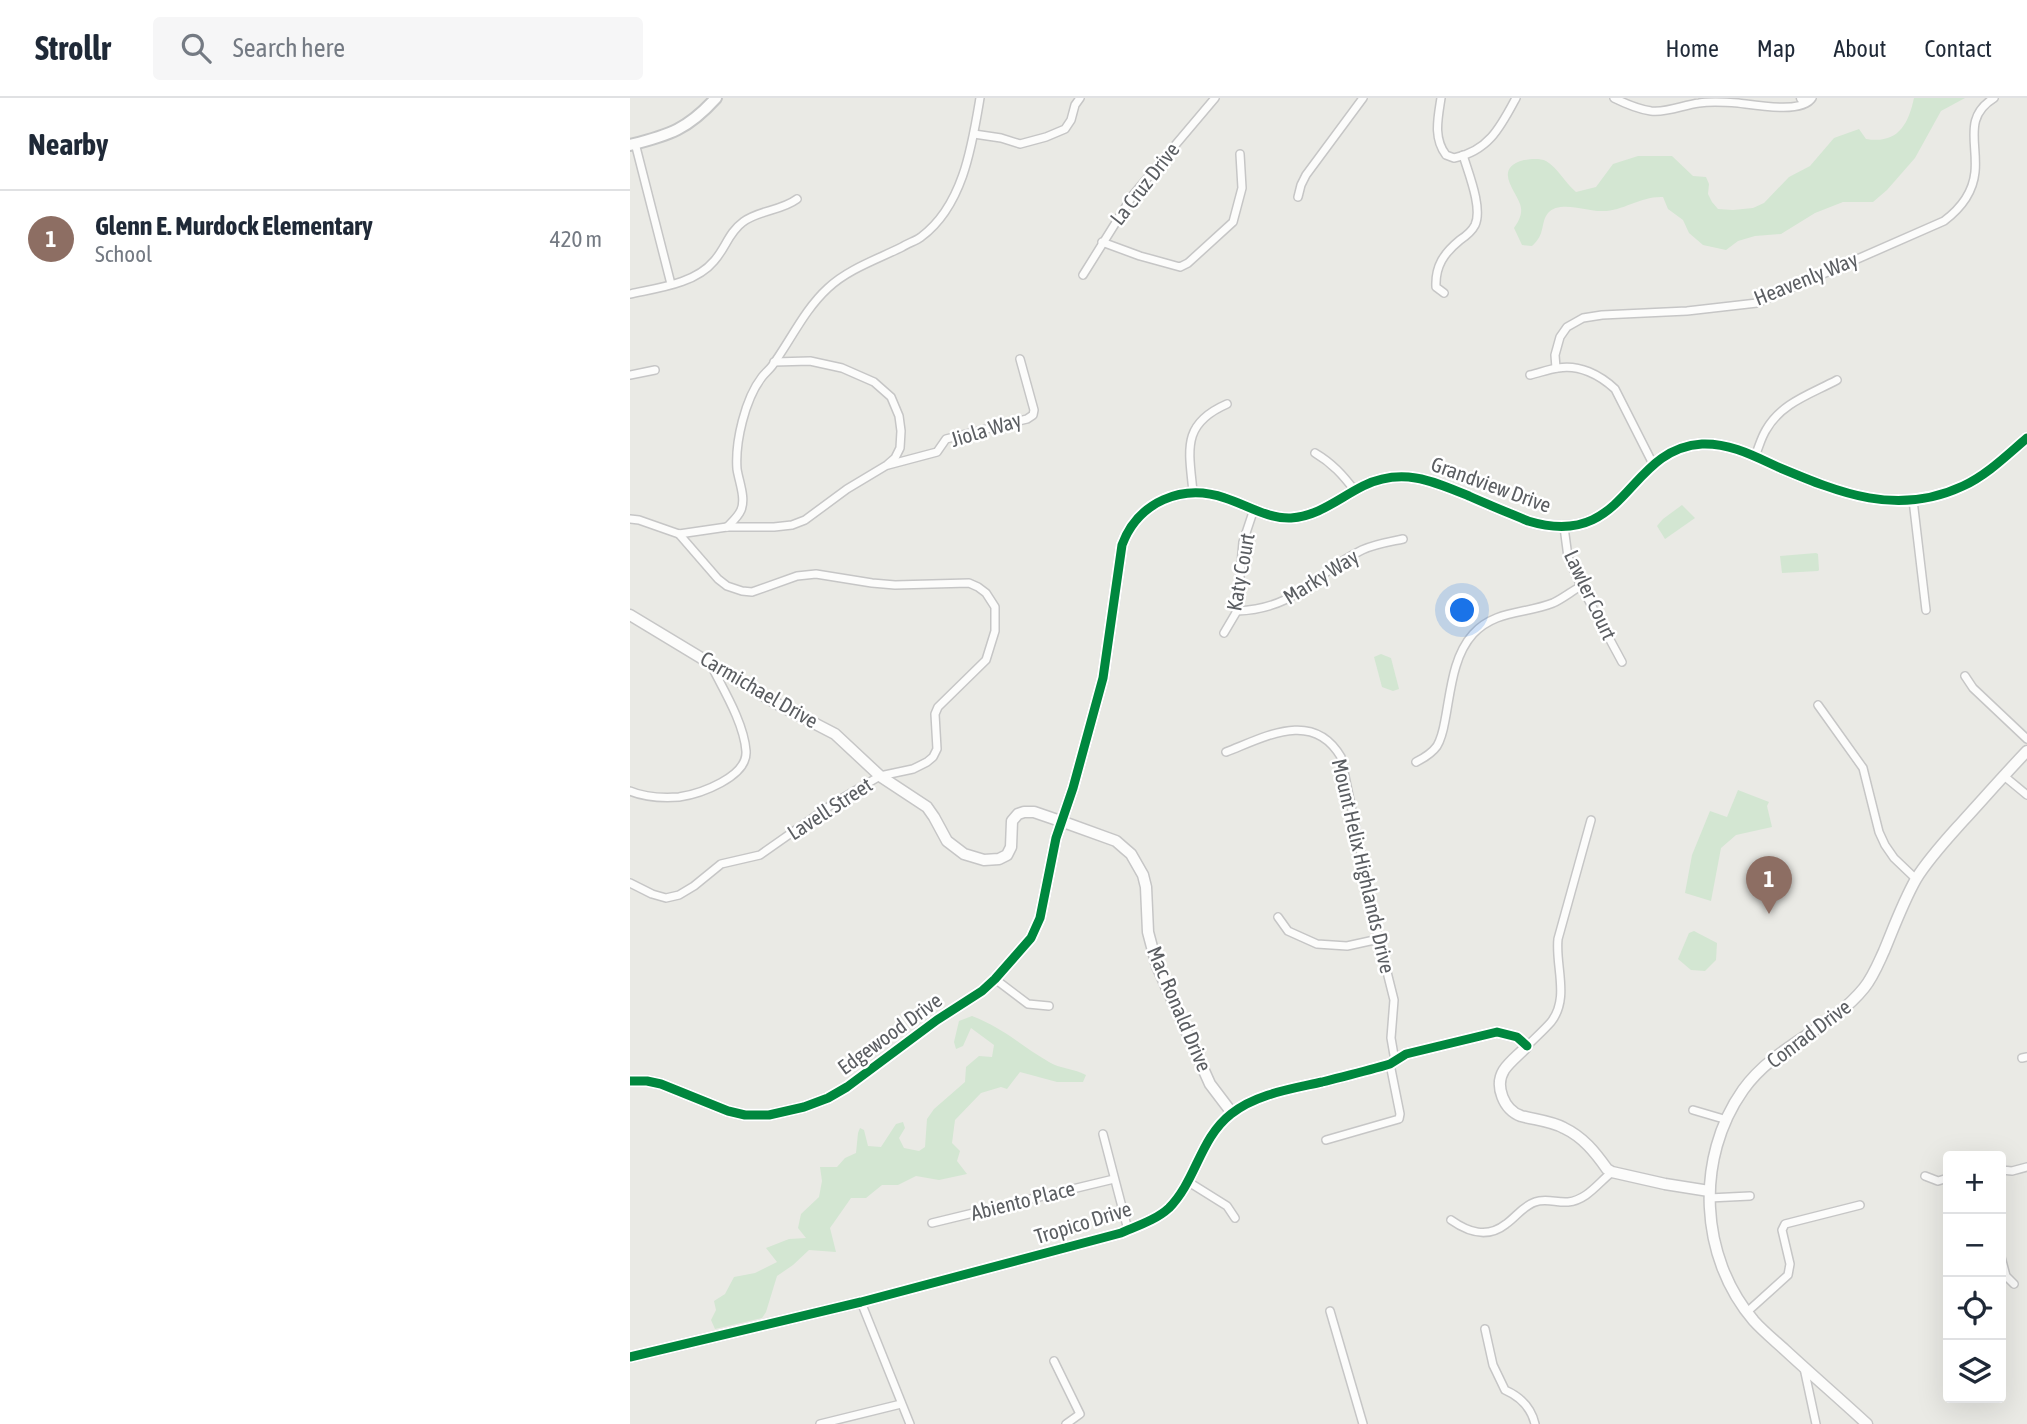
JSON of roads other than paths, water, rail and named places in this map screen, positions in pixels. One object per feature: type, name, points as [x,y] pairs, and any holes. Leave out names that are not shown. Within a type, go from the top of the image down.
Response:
[{"type":"main road","points":[[633,144],[676,132],[695,119],[716,98]]},
{"type":"street","points":[[727,527],[741,510],[737,444],[744,415],[761,378],[814,303],[830,286],[844,276],[921,237],[937,220],[953,199],[974,134],[980,98]]},
{"type":"street","points":[[974,134],[1020,144],[1046,137],[1065,129],[1080,98]]},
{"type":"street","name":"La Cruz Drive","points":[[1083,275],[1133,195],[1215,98]]},
{"type":"street","points":[[1298,197],[1306,176],[1363,98]]},
{"type":"street","points":[[1441,98],[1439,144],[1449,157],[1458,158],[1491,139],[1516,98]]},
{"type":"street","points":[[1614,98],[1653,111],[1713,102],[1787,107],[1809,103],[1812,98]]},
{"type":"street","name":"Heavenly Way","points":[[1556,368],[1555,355],[1560,337],[1567,327],[1583,318],[1688,312],[1757,303],[1937,225],[1956,211],[1970,190],[1975,173],[1975,119],[1984,105],[1994,98]]},
{"type":"street","points":[[633,144],[671,284]]},
{"type":"street","points":[[1102,242],[1179,267],[1188,262],[1233,222],[1242,188],[1240,154]]},
{"type":"street","points":[[1444,293],[1436,287],[1443,257],[1468,234],[1478,215],[1463,155]]},
{"type":"street","points":[[630,295],[698,274],[711,265],[738,225],[751,216],[797,199]]},
{"type":"street","name":"Jiola Way","points":[[887,465],[937,452],[946,439],[1027,419],[1033,415],[1034,410],[1020,359]]},
{"type":"street","points":[[630,519],[679,534],[727,527],[792,525],[805,520],[895,457],[900,448],[898,416],[891,397],[874,382],[842,368],[810,361],[774,362]]},
{"type":"street","points":[[1530,375],[1556,368],[1573,368],[1593,373],[1606,381],[1615,389],[1653,464]]},
{"type":"street","points":[[630,375],[655,370]]},
{"type":"street","points":[[1755,456],[1765,432],[1783,410],[1798,399],[1837,380]]},
{"type":"street","points":[[1193,492],[1189,449],[1192,435],[1204,416],[1227,404]]},
{"type":"street","name":"Grandview Drive","points":[[1061,821],[1073,788],[1103,678],[1119,552],[1124,537],[1137,518],[1155,503],[1170,496],[1193,492],[1222,497],[1275,517],[1300,517],[1326,508],[1373,482],[1393,477],[1423,478],[1542,526],[1564,527],[1584,523],[1606,513],[1653,464],[1681,449],[1703,444],[1730,447],[1840,491],[1875,500],[1913,500],[1962,487],[1989,470],[2027,438]]},
{"type":"street","points":[[1315,453],[1342,474],[1355,491]]},
{"type":"street","points":[[1913,500],[1926,610]]},
{"type":"street","name":"Katy Court","points":[[1224,633],[1237,611],[1243,542],[1254,509]]},
{"type":"street","name":"Lawler Court","points":[[1564,527],[1568,557],[1622,662]]},
{"type":"street","points":[[679,534],[718,579],[727,586],[742,591],[752,592],[797,576],[816,574],[895,585],[970,583],[986,593],[995,607],[995,631],[986,660],[938,707],[938,745],[935,753],[927,762],[913,769],[880,776]]},
{"type":"street","name":"Marky Way","points":[[1237,611],[1260,609],[1279,603],[1295,596],[1361,550],[1403,539]]},
{"type":"street","points":[[1416,762],[1437,747],[1443,732],[1454,674],[1462,650],[1470,637],[1492,619],[1553,603],[1581,586]]},
{"type":"street","name":"Carmichael Drive","points":[[630,615],[779,705],[835,734],[880,776]]},
{"type":"street","points":[[630,791],[649,796],[678,797],[724,781],[740,768],[746,753],[741,731],[711,664]]},
{"type":"street","points":[[1965,676],[1973,688],[2027,740]]},
{"type":"street","points":[[1818,705],[1863,768],[1879,832],[1885,845],[1894,858],[1916,879]]},
{"type":"street","name":"Mount Helix Highlands Drive","points":[[1226,752],[1294,729],[1318,734],[1334,746],[1343,764],[1394,1000],[1392,1062],[1400,1114],[1399,1119],[1326,1140]]},
{"type":"street","name":"Conrad Drive","points":[[1867,1424],[1753,1321],[1724,1272],[1713,1240],[1709,1194],[1718,1139],[1744,1090],[1764,1067],[1788,1047],[1843,1011],[1871,980],[1916,879],[1937,850],[2027,751]]},
{"type":"street","name":"Lavell Street","points":[[630,883],[663,897],[679,895],[721,863],[760,855],[834,803],[880,776],[927,807],[951,846],[978,859],[999,859],[1007,855],[1012,847],[1012,821],[1021,813],[1034,812],[1061,821]]},
{"type":"street","points":[[2004,776],[2027,795]]},
{"type":"street","name":"Edgewood Drive","points":[[630,1081],[661,1084],[728,1111],[745,1115],[769,1115],[812,1105],[847,1087],[937,1020],[982,991],[1027,943],[1038,926],[1061,821]]},
{"type":"street","name":"Mac Ronald Drive","points":[[1061,821],[1116,841],[1131,854],[1137,864],[1146,887],[1148,932],[1157,965],[1210,1084],[1232,1113]]},
{"type":"street","points":[[1591,821],[1558,939],[1561,996],[1556,1014],[1504,1070],[1501,1091],[1504,1101],[1511,1110],[1520,1115],[1554,1123],[1573,1133],[1588,1144],[1607,1170],[1612,1172],[1709,1194],[1749,1196]]},
{"type":"street","points":[[1278,917],[1288,931],[1317,944],[1336,946],[1379,939]]},
{"type":"street","points":[[995,979],[1028,1003],[1049,1006]]},
{"type":"street","name":"Tropico Drive","points":[[630,1357],[861,1302],[1128,1230],[1155,1218],[1168,1208],[1187,1181],[1212,1136],[1232,1113],[1249,1103],[1277,1092],[1392,1062],[1406,1054],[1497,1032],[1517,1037],[1527,1046]]},
{"type":"street","points":[[1693,1110],[1727,1120]]},
{"type":"street","points":[[1103,1134],[1128,1230]]},
{"type":"street","points":[[2006,1170],[2027,1167]]},
{"type":"street","points":[[1451,1220],[1471,1232],[1495,1230],[1504,1226],[1533,1202],[1567,1202],[1584,1197],[1612,1172]]},
{"type":"street","points":[[1925,1176],[1938,1181],[1943,1180]]},
{"type":"street","name":"Abiento Place","points":[[932,1223],[1114,1179]]},
{"type":"street","points":[[1187,1181],[1227,1206],[1235,1218]]},
{"type":"street","points":[[1747,1312],[1788,1276],[1790,1264],[1782,1230],[1785,1224],[1860,1205]]},
{"type":"street","points":[[2006,1276],[2014,1284]]},
{"type":"street","points":[[861,1302],[910,1424]]},
{"type":"street","points":[[1330,1311],[1363,1424]]},
{"type":"street","points":[[1485,1329],[1493,1365],[1505,1391],[1520,1396],[1533,1415],[1535,1424]]},
{"type":"street","points":[[1054,1362],[1080,1414],[1066,1424]]},
{"type":"street","points":[[1804,1368],[1816,1424]]},
{"type":"street","points":[[820,1424],[901,1404]]},
{"type":"place","name":"Glenn E. Murdock Elementary","points":[[1769,914]]}]
